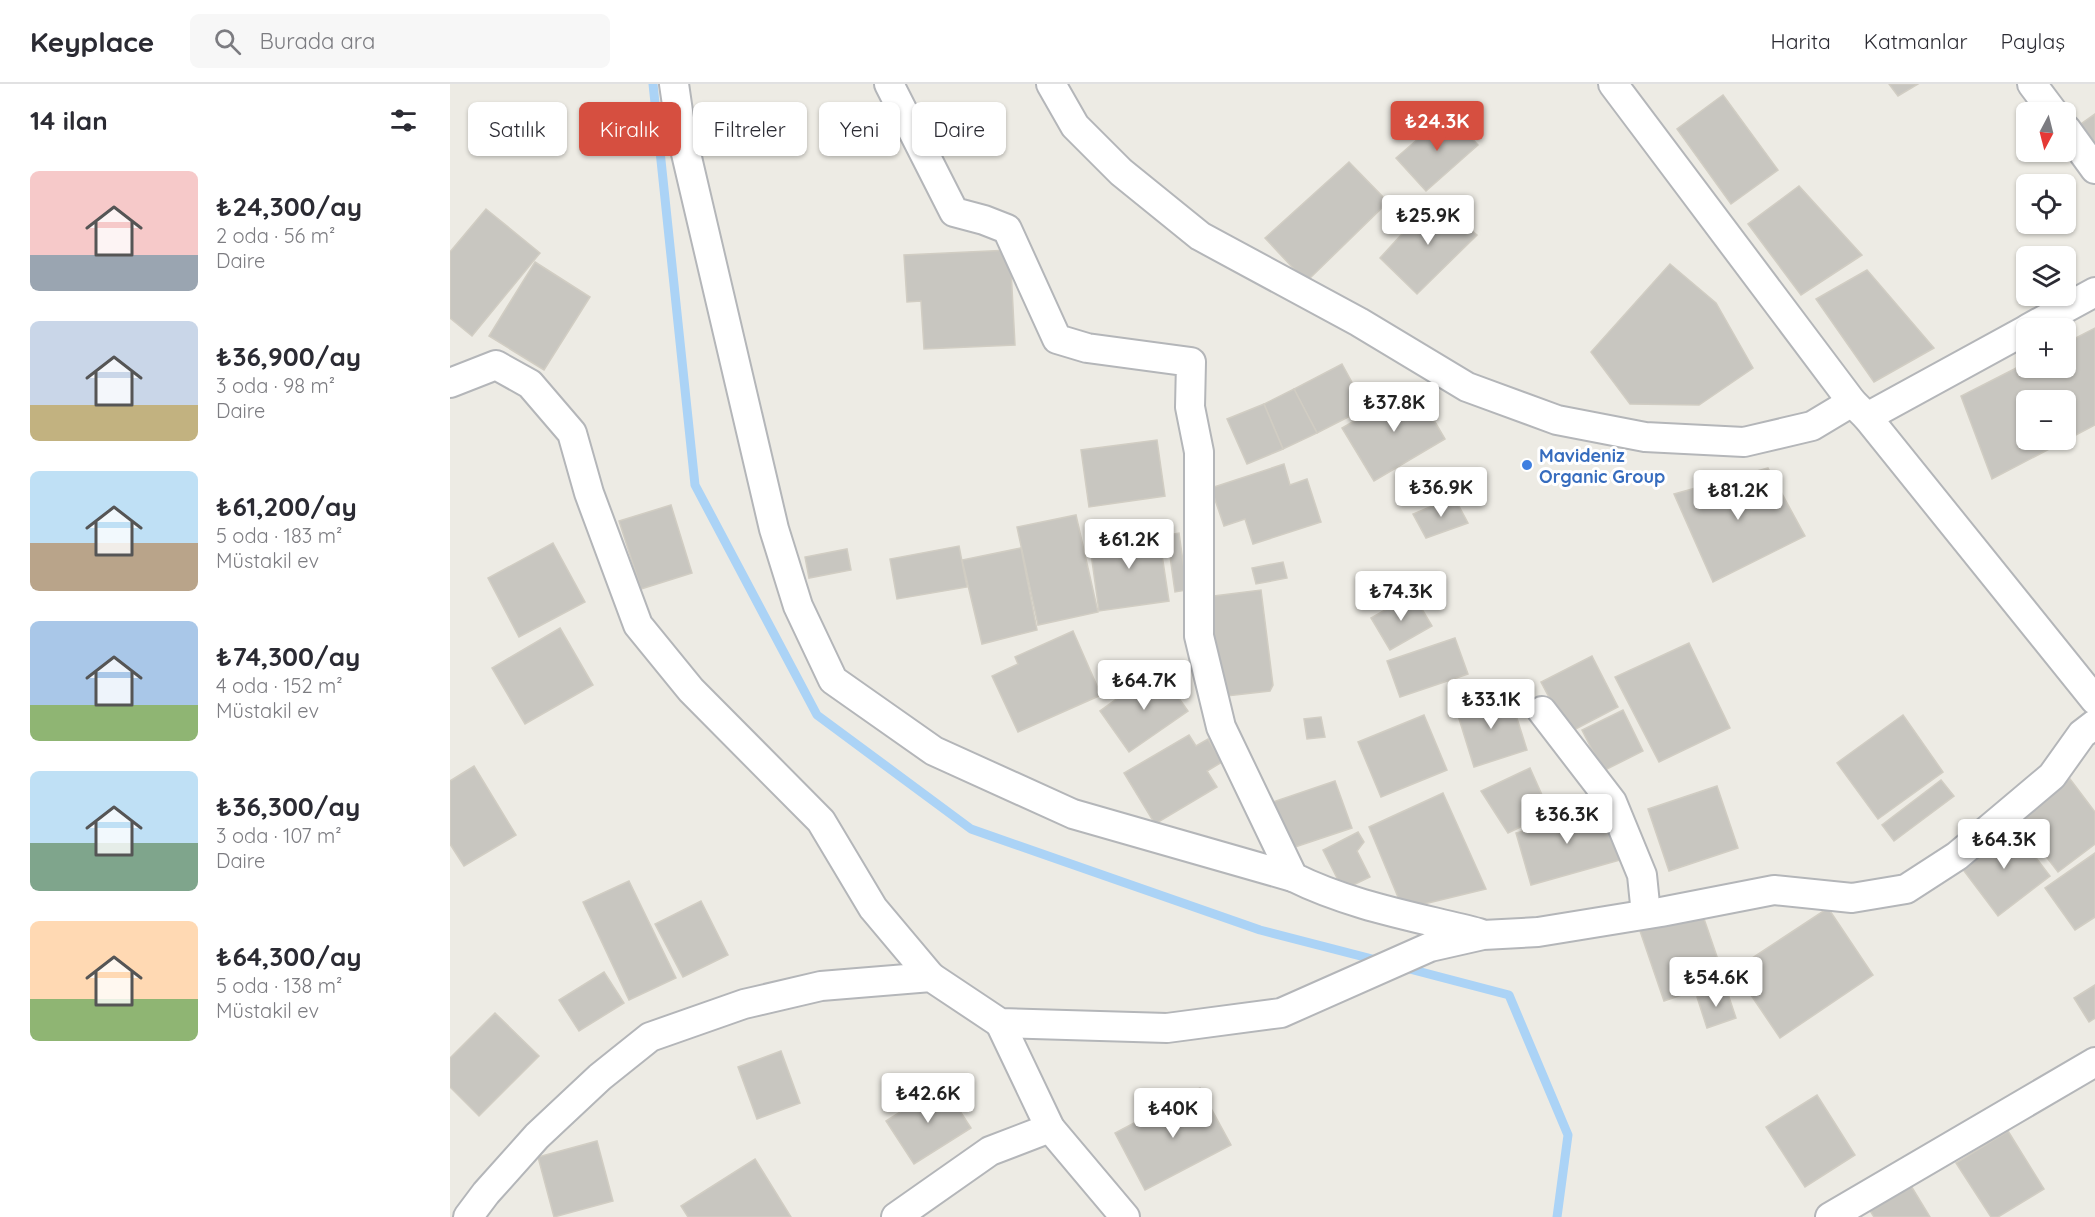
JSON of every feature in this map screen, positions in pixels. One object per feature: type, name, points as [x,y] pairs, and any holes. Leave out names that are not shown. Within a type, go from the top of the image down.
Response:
[{"type":"street","points":[[674,84],[681,132],[774,528],[798,606],[833,680],[934,751],[1073,814],[1293,877],[1316,889],[1361,903],[1483,934]]},
{"type":"street","points":[[889,84],[954,212],[1007,229],[1057,339],[1087,348],[1191,362],[1190,407],[1199,452],[1199,636],[1221,727],[1293,877]]},
{"type":"street","points":[[1051,84],[1075,126],[1121,172],[1200,236],[1359,322],[1467,387],[1557,420],[1644,437],[1744,441],[1812,426],[1860,410],[2016,335]]},
{"type":"street","points":[[1613,84],[1860,410],[2095,700]]},
{"type":"street","points":[[2032,84],[2046,102]]},
{"type":"street","points":[[2076,143],[2095,169]]},
{"type":"street","points":[[2048,318],[2095,292]]},
{"type":"street","points":[[453,374],[496,364],[530,384],[572,433],[588,493],[638,625],[690,690],[821,821],[873,908],[931,977],[1000,1023],[1050,1128],[1125,1217]]},
{"type":"street","points":[[1542,711],[1612,802],[1642,875],[1646,914]]},
{"type":"street","points":[[1000,1023],[1167,1028],[1281,1013],[1431,947],[1483,934],[1538,932],[1774,890],[1852,898],[1906,889],[1958,856],[2052,776],[2091,736]]},
{"type":"street","points":[[468,1217],[486,1193],[537,1136],[600,1077],[650,1037],[744,1004],[821,986],[931,977]]},
{"type":"street","points":[[1830,1217],[2095,1062]]},
{"type":"street","points":[[896,1217],[990,1151],[1050,1128]]},
{"type":"building","points":[[1889,84],[1918,84],[1898,96]]},
{"type":"building","points":[[1723,95],[1778,170],[1731,204],[1677,129]]},
{"type":"building","points":[[1448,113],[1478,145],[1426,191],[1396,158]]},
{"type":"building","points":[[2095,114],[2095,149],[2076,129]]},
{"type":"building","points":[[1349,162],[1388,202],[1306,282],[1265,238]]},
{"type":"building","points":[[1799,186],[1862,255],[1801,295],[1748,224]]},
{"type":"building","points":[[1434,199],[1477,235],[1417,294],[1380,258]]},
{"type":"building","points":[[486,209],[540,253],[472,336],[450,318],[450,252]]},
{"type":"building","points":[[1010,250],[1015,345],[924,349],[921,301],[907,302],[904,255]]},
{"type":"building","points":[[535,262],[590,297],[544,370],[489,336]]},
{"type":"building","points":[[1670,264],[1716,303],[1753,368],[1699,405],[1630,404],[1591,352]]},
{"type":"building","points":[[1867,270],[1934,348],[1874,382],[1816,299]]},
{"type":"building","points":[[2095,328],[2095,425],[2076,435],[2076,390],[2016,390],[2016,450],[2047,450],[1992,479],[1961,396],[2016,368],[2016,378],[2076,378],[2076,338]]},
{"type":"building","points":[[1342,364],[1366,408],[1317,433],[1294,389]]},
{"type":"building","points":[[1414,386],[1445,439],[1374,481],[1342,428]]},
{"type":"building","points":[[1294,389],[1317,433],[1283,449],[1264,404]]},
{"type":"building","points":[[1264,404],[1283,449],[1247,464],[1227,419]]},
{"type":"building","points":[[1157,440],[1165,496],[1089,507],[1081,450]]},
{"type":"building","points":[[1284,464],[1290,485],[1307,479],[1321,522],[1253,544],[1245,519],[1224,526],[1211,488]]},
{"type":"building","points":[[1768,468],[1805,536],[1713,582],[1674,494]]},
{"type":"building","points":[[1454,497],[1468,523],[1426,538],[1413,514]]},
{"type":"building","points":[[671,505],[692,573],[641,589],[619,521]]},
{"type":"building","points":[[1076,515],[1098,612],[1038,625],[1017,527]]},
{"type":"building","points":[[1158,528],[1169,601],[1099,611],[1089,539]]},
{"type":"building","points":[[1179,533],[1187,590],[1175,592],[1167,535]]},
{"type":"building","points":[[553,543],[585,602],[519,637],[488,578]]},
{"type":"building","points":[[959,546],[967,587],[897,599],[890,559]]},
{"type":"building","points":[[1021,548],[1037,630],[982,644],[962,560]]},
{"type":"building","points":[[847,549],[851,570],[809,578],[805,557]]},
{"type":"building","points":[[1283,562],[1287,578],[1256,584],[1252,568]]},
{"type":"building","points":[[1261,590],[1273,685],[1270,691],[1218,697],[1206,597]]},
{"type":"building","points":[[1413,594],[1432,626],[1390,650],[1371,618]]},
{"type":"building","points":[[560,628],[593,685],[525,724],[492,668]]},
{"type":"building","points":[[1073,631],[1101,695],[1018,732],[992,676],[1018,664],[1015,657]]},
{"type":"building","points":[[1455,638],[1468,674],[1400,697],[1387,661]]},
{"type":"building","points":[[1689,643],[1730,728],[1659,762],[1615,677]]},
{"type":"building","points":[[1592,656],[1618,707],[1568,733],[1541,682]]},
{"type":"building","points":[[1158,669],[1188,711],[1129,752],[1100,711]]},
{"type":"building","points":[[1509,693],[1527,750],[1474,767],[1456,709]]},
{"type":"building","points":[[1623,710],[1643,751],[1603,771],[1582,730]]},
{"type":"building","points":[[1424,715],[1447,770],[1381,797],[1358,742]]},
{"type":"building","points":[[1903,715],[1943,772],[1878,819],[1837,763]]},
{"type":"building","points":[[1321,717],[1325,737],[1307,739],[1304,719]]},
{"type":"building","points":[[1189,735],[1196,746],[1208,739],[1222,762],[1207,771],[1217,787],[1155,824],[1124,773]]},
{"type":"building","points":[[474,766],[516,835],[464,866],[450,844],[450,781]]},
{"type":"building","points":[[1530,768],[1550,813],[1508,833],[1481,791]]},
{"type":"building","points":[[2070,779],[2095,812],[2095,844],[2058,872],[2018,820]]},
{"type":"building","points":[[1941,780],[1954,796],[1894,841],[1882,825]]},
{"type":"building","points":[[1335,781],[1352,828],[1280,852],[1264,805]]},
{"type":"building","points":[[1717,786],[1738,848],[1669,871],[1648,809]]},
{"type":"building","points":[[1443,793],[1486,889],[1403,909],[1369,827]]},
{"type":"building","points":[[1584,799],[1591,827],[1610,822],[1620,860],[1531,885],[1516,833],[1560,821],[1556,807]]},
{"type":"building","points":[[2010,824],[2050,876],[1998,916],[1958,863]]},
{"type":"building","points":[[1358,832],[1364,842],[1357,851],[1370,877],[1343,890],[1323,850]]},
{"type":"building","points":[[2095,853],[2095,917],[2075,930],[2045,888]]},
{"type":"building","points":[[629,881],[676,978],[629,1000],[583,902]]},
{"type":"building","points":[[701,901],[728,955],[683,977],[655,924]]},
{"type":"building","points":[[1700,907],[1725,980],[1664,1001],[1639,928]]},
{"type":"building","points":[[1828,908],[1873,975],[1780,1038],[1734,970]]},
{"type":"building","points":[[604,972],[624,1003],[579,1031],[559,1000]]},
{"type":"building","points":[[2095,985],[2095,1018],[2089,1022],[2074,998]]},
{"type":"building","points":[[1726,988],[1736,1018],[1707,1028],[1697,997]]},
{"type":"building","points":[[495,1013],[539,1056],[479,1116],[450,1087],[450,1058]]},
{"type":"building","points":[[781,1051],[800,1103],[757,1119],[738,1067]]},
{"type":"building","points":[[943,1085],[971,1128],[914,1164],[886,1121]]},
{"type":"building","points":[[1200,1088],[1231,1145],[1145,1190],[1115,1133]]},
{"type":"building","points":[[1817,1095],[1855,1155],[1805,1187],[1766,1127]]},
{"type":"building","points":[[2008,1131],[2044,1189],[1998,1217],[1991,1217],[1956,1163]]},
{"type":"building","points":[[597,1141],[613,1201],[554,1217],[538,1157]]},
{"type":"building","points":[[755,1159],[791,1217],[688,1217],[681,1206]]},
{"type":"building","points":[[1905,1176],[1930,1217],[1874,1217],[1864,1201]]},
{"type":"waterway","points":[[653,84],[695,485],[817,715],[971,829],[1260,930],[1380,961]]},
{"type":"waterway","points":[[1402,967],[1509,995],[1568,1135],[1557,1217]]},
{"type":"place","name":"Mavideniz Organic Group","points":[[1527,465]]}]
